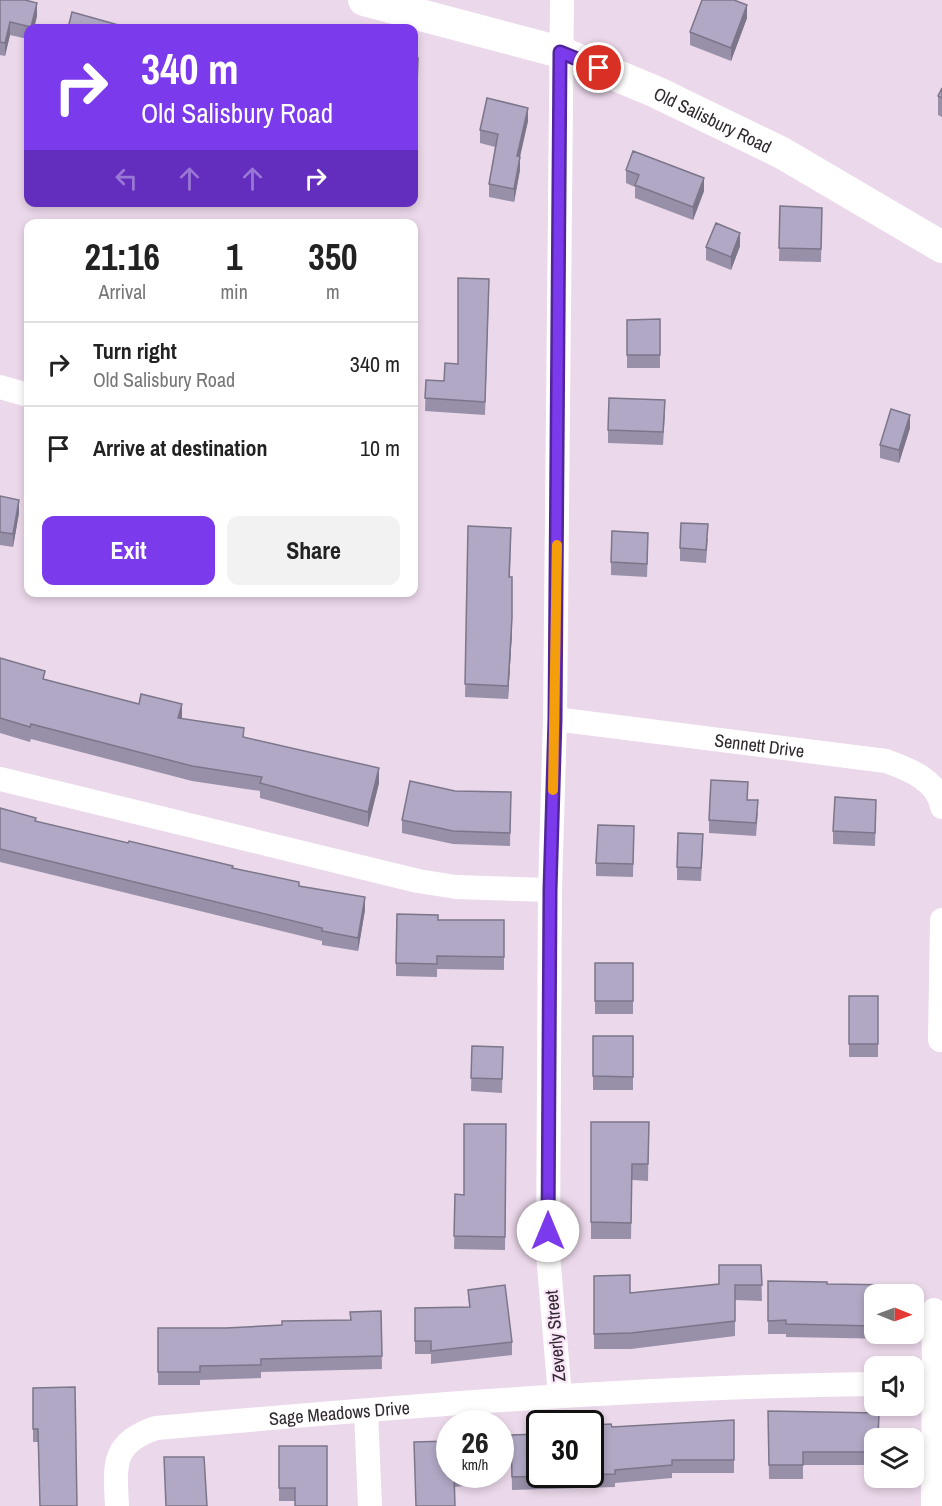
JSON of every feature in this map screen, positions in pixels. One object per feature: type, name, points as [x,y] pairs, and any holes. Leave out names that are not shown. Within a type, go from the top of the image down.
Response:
[{"type":"main road","name":"Old Salisbury Road","points":[[364,0],[560,52],[656,92],[750,137],[942,246]]},
{"type":"street","name":"Zeverly Street","points":[[560,1396],[548,1254],[550,890],[555,719],[562,0]]},
{"type":"street","points":[[0,387],[24,394]]},
{"type":"street","name":"Sennett Drive","points":[[555,719],[886,761],[909,769],[926,780],[936,791],[942,807]]},
{"type":"street","points":[[0,779],[418,881],[456,887],[550,890]]},
{"type":"street","points":[[940,1040],[942,920]]},
{"type":"street","points":[[933,1506],[929,1383],[934,1310]]},
{"type":"street","name":"Sage Meadows Drive","points":[[117,1506],[115,1466],[124,1444],[137,1434],[156,1428],[560,1396],[746,1386],[864,1384]]},
{"type":"street","points":[[366,1411],[370,1506]]},
{"type":"building","points":[[0,0],[25,0],[37,3],[32,24],[24,25],[10,22],[5,43],[0,42]]},
{"type":"building","points":[[702,0],[734,0],[747,5],[731,48],[690,32]]},
{"type":"building","points":[[72,12],[115,24],[69,24]]},
{"type":"building","points":[[487,98],[528,108],[517,156],[520,157],[514,189],[489,184],[498,134],[480,130]]},
{"type":"building","points":[[633,151],[704,178],[693,207],[635,185],[639,175],[626,170]]},
{"type":"building","points":[[780,206],[822,208],[821,249],[779,248]]},
{"type":"building","points":[[716,223],[740,233],[731,257],[706,247]]},
{"type":"building","points":[[458,278],[489,279],[485,402],[425,398],[426,380],[444,381],[445,363],[458,364]]},
{"type":"building","points":[[660,319],[660,355],[627,355],[627,320]]},
{"type":"building","points":[[609,398],[665,400],[663,432],[608,430]]},
{"type":"building","points":[[891,409],[910,415],[899,450],[880,445]]},
{"type":"building","points":[[0,496],[19,500],[13,534],[0,532]]},
{"type":"building","points":[[681,523],[708,524],[706,550],[680,548]]},
{"type":"building","points":[[468,526],[511,528],[509,577],[512,577],[512,618],[508,686],[465,684]]},
{"type":"building","points":[[612,531],[648,533],[647,564],[611,562]]},
{"type":"building","points":[[0,658],[45,671],[43,679],[139,704],[141,694],[182,704],[178,718],[244,728],[243,737],[379,768],[368,812],[260,783],[262,777],[192,766],[0,718]]},
{"type":"building","points":[[711,780],[748,782],[747,800],[758,800],[756,823],[709,820]]},
{"type":"building","points":[[410,781],[455,791],[511,792],[510,833],[453,831],[402,820]]},
{"type":"building","points":[[835,797],[876,800],[875,833],[833,831]]},
{"type":"building","points":[[0,808],[36,818],[35,821],[299,882],[299,886],[365,897],[358,938],[322,931],[322,928],[0,849]]},
{"type":"building","points":[[598,825],[634,826],[633,864],[596,863]]},
{"type":"building","points":[[678,833],[703,834],[701,868],[677,867]]},
{"type":"building","points":[[397,914],[438,915],[438,920],[504,920],[504,957],[437,956],[437,964],[396,963]]},
{"type":"building","points":[[595,963],[633,963],[633,1001],[595,1001]]},
{"type":"building","points":[[849,996],[878,996],[878,1044],[849,1044]]},
{"type":"building","points":[[593,1036],[633,1036],[633,1077],[593,1076]]},
{"type":"building","points":[[472,1046],[503,1047],[502,1079],[471,1078]]},
{"type":"building","points":[[591,1122],[649,1122],[648,1164],[632,1164],[631,1223],[591,1222]]},
{"type":"building","points":[[464,1124],[506,1124],[505,1237],[454,1236],[455,1194],[464,1195]]},
{"type":"building","points":[[719,1265],[761,1265],[762,1285],[735,1285],[735,1321],[631,1333],[594,1334],[594,1276],[630,1275],[630,1293],[719,1284]]},
{"type":"building","points":[[768,1281],[864,1285],[864,1326],[786,1324],[786,1320],[768,1321]]},
{"type":"building","points":[[505,1285],[512,1342],[431,1351],[431,1341],[415,1341],[415,1308],[470,1307],[468,1290]]},
{"type":"building","points":[[381,1311],[382,1356],[261,1359],[261,1365],[200,1366],[200,1372],[158,1372],[158,1328],[226,1328],[282,1325],[282,1321],[351,1320],[350,1312]]},
{"type":"building","points":[[75,1387],[77,1506],[40,1506],[38,1429],[33,1429],[33,1388]]},
{"type":"building","points":[[768,1411],[864,1413],[864,1416],[879,1416],[878,1428],[864,1428],[864,1452],[803,1452],[803,1465],[769,1465]]},
{"type":"building","points":[[734,1420],[734,1460],[672,1460],[672,1465],[615,1470],[615,1474],[604,1474],[604,1424],[611,1424],[612,1427]]},
{"type":"building","points":[[526,1434],[526,1477],[514,1477],[514,1435]]},
{"type":"building","points":[[436,1441],[436,1488],[454,1488],[455,1506],[416,1506],[414,1442]]},
{"type":"building","points":[[279,1446],[327,1446],[327,1506],[295,1506],[295,1488],[279,1488]]},
{"type":"building","points":[[164,1457],[204,1457],[207,1506],[166,1506]]},
{"type":"slow traffic","points":[[553,790],[557,545]]},
{"type":"route","points":[[548,1231],[560,52],[599,68]]}]
